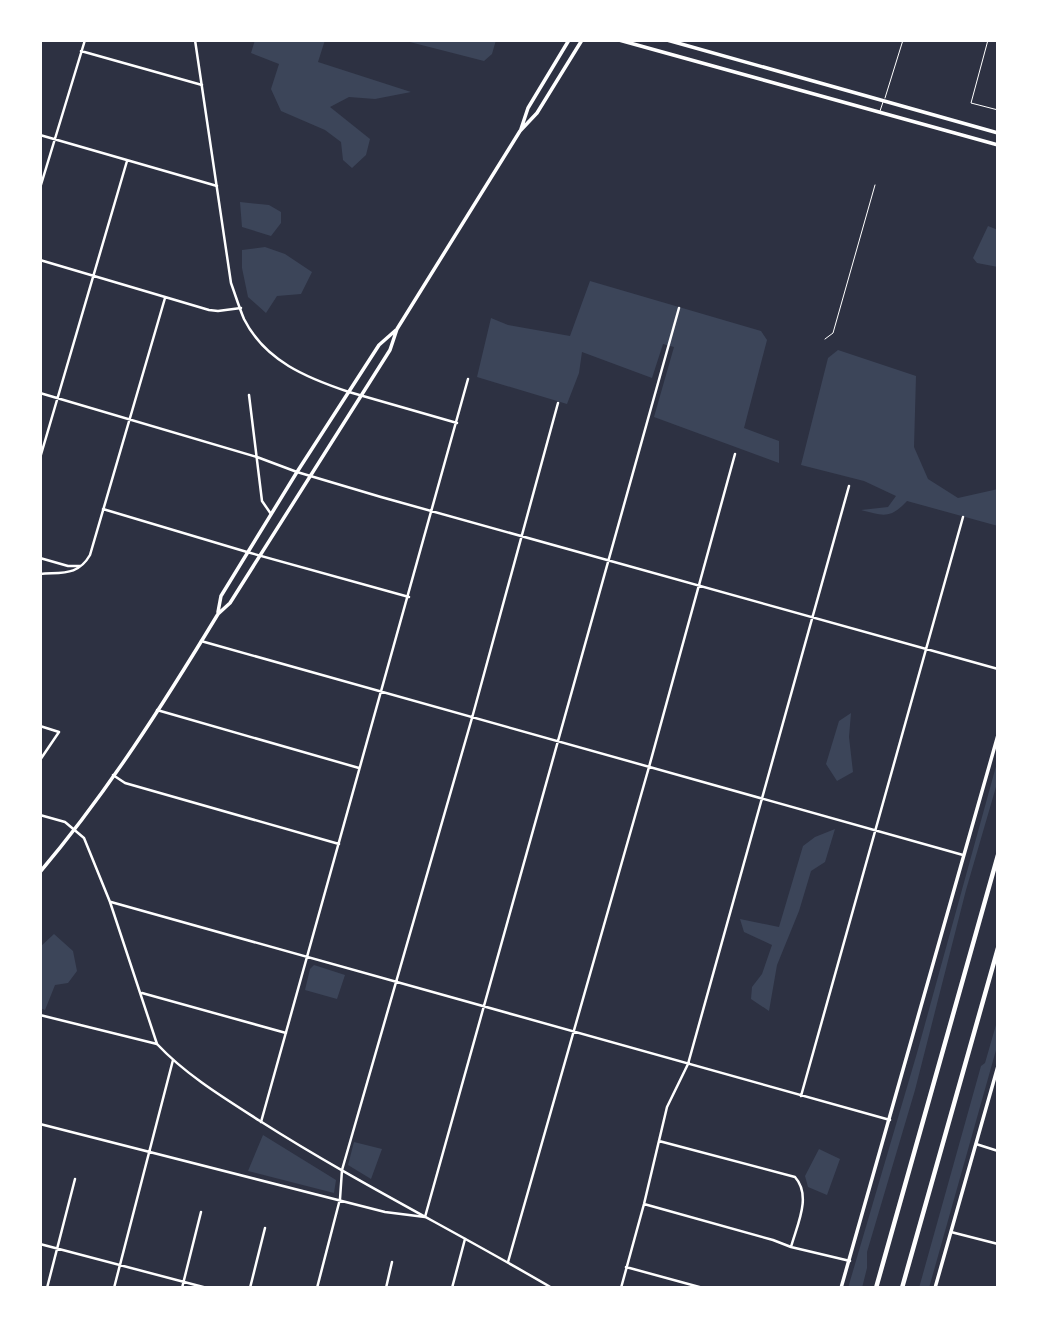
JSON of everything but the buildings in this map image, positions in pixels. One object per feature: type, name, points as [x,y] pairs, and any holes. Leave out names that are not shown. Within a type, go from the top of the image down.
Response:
[{"type":"highway","points":[[876,1288],[998,855]]},
{"type":"highway","points":[[902,1288],[998,948]]},
{"type":"main road","points":[[520,131],[528,108],[569,40]]},
{"type":"main road","points":[[40,872],[113,775],[218,614],[230,603],[390,350],[397,328],[520,131],[537,113],[582,40]]},
{"type":"main road","points":[[619,40],[998,145]]},
{"type":"main road","points":[[667,40],[998,133]]},
{"type":"main road","points":[[218,614],[221,596],[297,472],[379,345],[397,328]]},
{"type":"main road","points":[[841,1288],[998,735]]},
{"type":"main road","points":[[935,1288],[998,1066]]},
{"type":"street","points":[[40,188],[85,40]]},
{"type":"street","points":[[195,40],[231,283],[253,333],[280,360],[305,377],[457,423]]},
{"type":"street","points":[[81,51],[202,85]]},
{"type":"street","points":[[40,135],[217,186]]},
{"type":"street","points":[[40,458],[127,161]]},
{"type":"street","points":[[40,260],[165,298],[218,311],[241,308]]},
{"type":"street","points":[[40,573],[65,572],[83,566],[90,555],[165,298]]},
{"type":"street","points":[[425,1217],[679,308]]},
{"type":"street","points":[[261,1122],[468,379]]},
{"type":"street","points":[[40,393],[433,512],[998,669]]},
{"type":"street","points":[[249,395],[262,501],[271,514]]},
{"type":"street","points":[[317,1288],[340,1199],[341,1170],[472,718],[558,403]]},
{"type":"street","points":[[508,1262],[735,454]]},
{"type":"street","points":[[621,1288],[667,1107],[688,1064],[849,486]]},
{"type":"street","points":[[103,509],[409,597]]},
{"type":"street","points":[[801,1096],[963,517]]},
{"type":"street","points":[[40,558],[68,566],[83,566]]},
{"type":"street","points":[[201,641],[964,855]]},
{"type":"street","points":[[157,710],[360,768]]},
{"type":"street","points":[[40,726],[59,732],[40,760]]},
{"type":"street","points":[[113,775],[131,785],[339,844]]},
{"type":"street","points":[[40,815],[65,822],[84,838],[110,902],[157,1044],[173,1060],[219,1095],[261,1122],[552,1288]]},
{"type":"street","points":[[110,902],[890,1120]]},
{"type":"street","points":[[142,993],[286,1032]]},
{"type":"street","points":[[40,1015],[157,1044]]},
{"type":"street","points":[[114,1288],[173,1060]]},
{"type":"street","points":[[40,1124],[385,1212],[425,1217]]},
{"type":"street","points":[[659,1141],[796,1177],[804,1198],[791,1247]]},
{"type":"street","points":[[976,1144],[998,1151]]},
{"type":"street","points":[[47,1288],[75,1179]]},
{"type":"street","points":[[644,1204],[791,1247],[850,1261]]},
{"type":"street","points":[[182,1288],[201,1212]]},
{"type":"street","points":[[250,1288],[265,1228]]},
{"type":"street","points":[[951,1232],[998,1244]]},
{"type":"street","points":[[452,1288],[465,1239]]},
{"type":"street","points":[[40,1244],[207,1288]]},
{"type":"street","points":[[386,1288],[392,1262]]},
{"type":"street","points":[[626,1267],[703,1288]]},
{"type":"lane","points":[[880,112],[903,40]]},
{"type":"lane","points":[[988,40],[971,103],[998,110]]},
{"type":"lane","points":[[825,339],[833,333],[875,185]]},
{"type":"shaded area","points":[[255,40],[325,40],[318,62],[411,92],[375,99],[349,97],[330,107],[370,139],[366,155],[352,168],[343,160],[341,142],[325,130],[281,111],[271,89],[279,64],[251,53]]},
{"type":"shaded area","points":[[402,40],[496,40],[492,54],[484,61]]},
{"type":"shaded area","points":[[240,202],[269,205],[281,212],[281,223],[271,236],[242,227]]},
{"type":"shaded area","points":[[988,226],[998,230],[998,267],[977,263],[973,258]]},
{"type":"shaded area","points":[[265,247],[285,254],[312,272],[301,294],[277,296],[266,313],[248,297],[242,268],[242,250]]},
{"type":"shaded area","points":[[590,281],[761,331],[767,340],[744,428],[779,441],[779,463],[654,417],[674,347],[663,344],[652,378],[582,352],[579,373],[567,404],[477,377],[491,318],[508,325],[570,336]]},
{"type":"shaded area","points":[[838,350],[916,376],[914,447],[928,479],[958,498],[998,489],[998,526],[907,501],[896,511],[886,514],[861,510],[888,507],[896,496],[864,481],[801,465],[828,358]]},
{"type":"shaded area","points":[[851,713],[849,737],[853,772],[837,781],[826,764],[839,721]]},
{"type":"shaded area","points":[[998,759],[998,780],[966,890],[915,1090],[867,1252],[867,1268],[862,1288],[848,1288],[917,1053]]},
{"type":"shaded area","points":[[835,829],[825,862],[811,871],[799,911],[777,965],[769,1011],[751,999],[752,987],[762,974],[772,945],[744,932],[740,919],[779,927],[803,846],[815,837]]},
{"type":"shaded area","points":[[54,934],[73,951],[77,971],[68,983],[55,985],[45,1010],[40,1008],[40,947]]},
{"type":"shaded area","points":[[314,965],[345,975],[337,999],[305,990],[310,969]]},
{"type":"shaded area","points":[[998,1018],[998,1043],[929,1288],[919,1288],[981,1066],[985,1063]]},
{"type":"shaded area","points":[[263,1135],[336,1180],[334,1193],[248,1171]]},
{"type":"shaded area","points":[[354,1142],[382,1149],[371,1179],[348,1165]]},
{"type":"shaded area","points":[[819,1149],[840,1159],[827,1195],[808,1187],[805,1176]]}]
